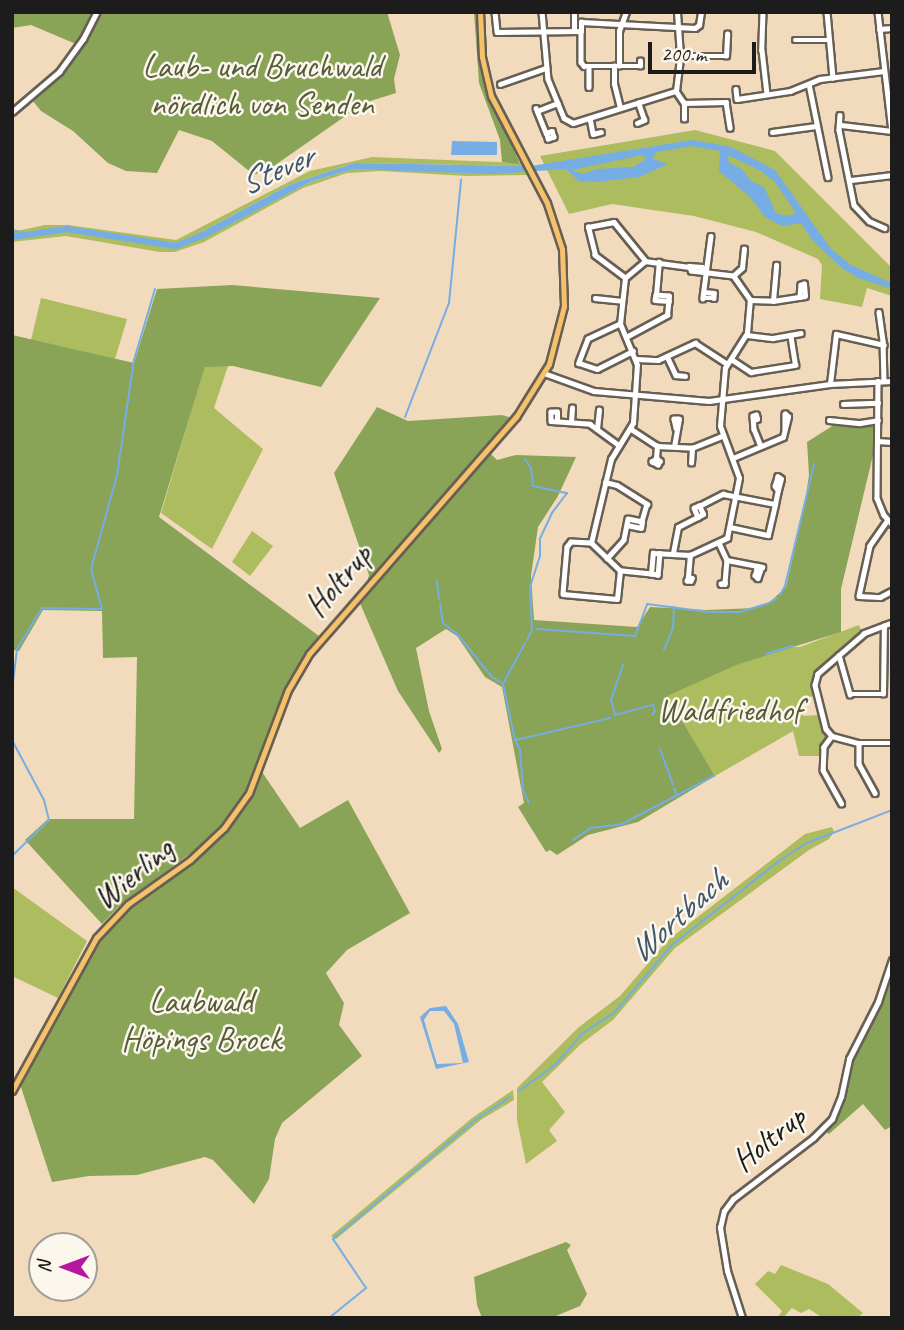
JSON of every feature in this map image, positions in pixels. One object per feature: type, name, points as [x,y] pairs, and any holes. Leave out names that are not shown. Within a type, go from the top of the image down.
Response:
[{"type":"main road","name":"Holtrup","points":[[209,844],[249,793],[288,690],[309,654],[516,417],[544,373],[562,319],[565,275],[556,226],[533,175],[499,116],[488,86],[482,57],[480,12]]},
{"type":"main road","name":"Wierling","points":[[12,1091],[96,938],[128,904],[209,844]]},
{"type":"street","points":[[12,112],[59,72],[83,39],[96,12]]},
{"type":"street","points":[[495,12],[497,32],[581,31]]},
{"type":"street","points":[[542,12],[546,68],[566,121],[573,123],[676,91]]},
{"type":"street","points":[[574,12],[574,31]]},
{"type":"street","points":[[620,108],[614,84],[621,24],[626,19],[626,12]]},
{"type":"street","points":[[677,12],[680,56],[676,91],[684,103],[684,119]]},
{"type":"street","points":[[640,61],[640,66],[589,66],[581,62],[581,22],[697,27],[701,12]]},
{"type":"street","points":[[763,12],[762,50],[767,94]]},
{"type":"street","points":[[827,12],[833,78]]},
{"type":"street","points":[[841,125],[892,131],[878,12]]},
{"type":"street","points":[[879,30],[892,28]]},
{"type":"street","points":[[680,56],[726,56],[727,34]]},
{"type":"street","points":[[795,40],[828,40]]},
{"type":"street","points":[[589,66],[589,87]]},
{"type":"street","points":[[500,84],[546,68]]},
{"type":"street","points":[[736,89],[737,99],[833,78],[884,71]]},
{"type":"street","points":[[809,85],[828,177]]},
{"type":"street","points":[[684,103],[726,102],[730,128]]},
{"type":"street","points":[[546,133],[536,110],[558,103]]},
{"type":"street","points":[[637,123],[644,120],[638,103]]},
{"type":"street","points":[[840,115],[859,213],[885,228]]},
{"type":"street","points":[[590,118],[593,134],[601,132]]},
{"type":"street","points":[[772,132],[816,126]]},
{"type":"street","points":[[851,180],[892,175]]},
{"type":"street","points":[[625,278],[596,255],[588,227],[614,222],[645,261]]},
{"type":"street","points":[[704,292],[711,236]]},
{"type":"street","points":[[733,276],[742,268],[744,249]]},
{"type":"street","points":[[591,544],[605,482],[619,445],[631,429],[637,359],[620,324],[625,278],[645,261],[689,267],[691,271],[733,276],[750,300],[747,335],[727,364],[723,400],[722,436],[739,476],[727,538],[690,555],[660,553],[658,575],[620,571],[591,544],[571,542],[567,547],[563,594],[617,598],[620,571]]},
{"type":"street","points":[[626,337],[666,317],[669,296],[656,295],[659,262]]},
{"type":"street","points":[[773,301],[776,265]]},
{"type":"street","points":[[750,300],[773,301],[800,297]]},
{"type":"street","points":[[595,298],[622,301]]},
{"type":"street","points":[[878,312],[884,345],[878,403],[877,498],[890,522],[870,546],[859,597],[880,597],[892,591]]},
{"type":"street","points":[[620,324],[588,339],[579,363],[597,369],[633,351]]},
{"type":"street","points":[[747,335],[773,338],[801,333]]},
{"type":"street","points":[[830,384],[836,334],[884,345]]},
{"type":"street","points":[[731,359],[751,372],[795,365],[790,335]]},
{"type":"street","points":[[637,359],[658,360],[695,343],[727,364]]},
{"type":"street","points":[[667,356],[676,375],[684,376]]},
{"type":"street","points":[[544,373],[587,390],[723,400],[830,384],[892,381]]},
{"type":"street","points":[[843,404],[878,403]]},
{"type":"street","points":[[571,422],[572,408]]},
{"type":"street","points":[[597,429],[598,410]]},
{"type":"street","points":[[753,420],[761,446]]},
{"type":"street","points":[[829,420],[860,423],[878,420]]},
{"type":"street","points":[[556,421],[590,424],[619,445]]},
{"type":"street","points":[[674,447],[676,428]]},
{"type":"street","points":[[631,429],[657,446],[692,448],[722,436]]},
{"type":"street","points":[[733,458],[783,437],[785,429]]},
{"type":"street","points":[[877,442],[892,442]]},
{"type":"street","points":[[656,458],[657,446]]},
{"type":"street","points":[[691,463],[692,448]]},
{"type":"street","points":[[605,482],[617,485],[646,504],[642,522],[628,519],[624,540],[607,559]]},
{"type":"street","points":[[730,527],[768,536],[778,490]]},
{"type":"street","points":[[673,553],[678,527],[703,514],[699,506],[723,494],[775,504]]},
{"type":"street","points":[[719,543],[727,560],[725,582]]},
{"type":"street","points":[[688,578],[690,555]]},
{"type":"street","points":[[727,560],[757,566]]},
{"type":"street","points":[[892,623],[864,634],[839,655],[815,681],[826,729],[832,736],[859,743],[892,743]]},
{"type":"street","points":[[839,655],[850,694],[883,694],[884,626]]},
{"type":"street","points":[[832,736],[824,747],[823,770],[841,803]]},
{"type":"street","points":[[859,743],[859,764],[875,793]]},
{"type":"street","name":"Holtrup","points":[[742,1318],[727,1271],[720,1228],[722,1215],[733,1199],[813,1138],[832,1119],[841,1097],[849,1059],[877,1002],[892,960]]},
{"type":"green space","points":[[12,12],[93,12],[76,44],[31,25],[12,28]]},
{"type":"green space","name":"Laub- und Bruchwald nördlich von Senden","points":[[100,12],[387,12],[400,55],[394,79],[396,93],[364,103],[271,168],[254,175],[212,141],[179,130],[157,173],[126,171],[108,163],[73,131],[41,111],[32,100],[74,58]]},
{"type":"green space","points":[[474,12],[478,12],[480,57],[486,86],[520,164],[502,162],[500,140],[479,83]]},
{"type":"green space","points":[[695,130],[775,151],[892,268],[892,296],[867,288],[862,307],[820,299],[822,265],[818,259],[756,232],[694,216],[612,204],[569,214],[540,156]]},
{"type":"green space","points":[[372,157],[521,163],[523,166],[354,163],[289,185],[200,233],[203,238],[312,181],[354,169],[527,172],[529,175],[467,176],[381,171],[347,173],[303,188],[204,242],[175,252],[160,252],[66,236],[12,242],[12,232],[45,225],[68,225],[176,240],[310,171]]},
{"type":"green space","points":[[232,285],[380,298],[321,387],[233,366],[205,367],[159,517],[319,636],[291,677],[264,752],[247,791],[235,809],[206,842],[118,907],[102,924],[25,840],[48,819],[134,819],[137,657],[103,658],[102,611],[43,610],[19,651],[12,650],[12,335],[134,363],[157,289]]},
{"type":"green space","points":[[41,298],[127,319],[115,359],[31,340]]},
{"type":"green space","points":[[205,366],[228,366],[214,408],[263,449],[212,549],[161,513]]},
{"type":"green space","points":[[377,407],[408,421],[502,415],[509,417],[509,421],[367,582],[369,575],[334,473]]},
{"type":"green space","points":[[834,425],[876,426],[873,455],[841,589],[841,632],[736,665],[667,696],[715,776],[638,822],[588,835],[557,855],[550,850],[546,852],[518,807],[524,803],[502,687],[485,677],[457,636],[446,629],[416,648],[429,711],[442,749],[439,753],[398,691],[359,601],[489,452],[497,460],[516,455],[576,457],[558,496],[538,527],[531,576],[534,620],[637,627],[650,607],[706,610],[756,608],[770,602],[786,587],[809,475],[807,442]]},
{"type":"green space","points":[[252,531],[273,546],[250,576],[232,562]]},
{"type":"green space","name":"Waldfriedhof","points":[[859,625],[862,632],[817,672],[813,681],[816,696],[801,698],[803,716],[819,715],[829,738],[820,756],[799,756],[793,731],[715,776],[666,697],[687,649],[800,647]]},
{"type":"green space","name":"Laubwald Höpings Brock","points":[[262,772],[300,828],[348,800],[410,913],[347,950],[326,973],[344,1003],[339,1025],[362,1056],[282,1123],[275,1139],[269,1179],[254,1204],[213,1160],[205,1157],[137,1175],[89,1176],[52,1182],[20,1084],[94,945],[123,912],[211,847],[252,795]]},
{"type":"green space","points":[[832,827],[834,832],[829,839],[809,850],[675,948],[613,1020],[581,1044],[542,1082],[565,1112],[549,1130],[557,1141],[526,1164],[517,1120],[517,1088],[579,1027],[620,996],[668,940],[805,834]]},
{"type":"green space","points":[[12,887],[87,941],[58,998],[12,976]]},
{"type":"green space","points":[[892,968],[892,1126],[885,1130],[863,1104],[829,1134],[824,1130],[843,1098],[851,1060],[879,1003]]},
{"type":"green space","points":[[513,1090],[514,1100],[482,1119],[336,1239],[331,1236],[472,1118]]},
{"type":"green space","points":[[566,1242],[571,1245],[567,1250],[587,1294],[580,1306],[551,1318],[482,1318],[477,1305],[474,1277]]},
{"type":"green space","points":[[781,1265],[828,1284],[863,1313],[857,1318],[823,1318],[809,1309],[801,1313],[792,1308],[783,1318],[777,1318],[782,1311],[755,1284],[768,1271],[775,1274]]},
{"type":"water","points":[[692,140],[731,147],[775,170],[831,249],[851,265],[891,283],[889,288],[858,278],[842,268],[813,241],[801,223],[782,226],[765,217],[750,197],[719,171],[720,151],[692,146],[656,152],[653,159],[668,164],[639,177],[597,182],[579,181],[566,169],[493,174],[354,169],[312,181],[203,239],[200,233],[289,185],[354,163],[531,166]],"holes":[[[642,155],[646,159],[633,167],[597,169],[583,174],[572,170]],[[728,155],[761,171],[775,182],[796,213],[787,216],[776,213],[764,187],[751,181],[742,169],[729,163]]]},
{"type":"water","points":[[452,141],[497,142],[497,155],[451,155]]},
{"type":"water","points":[[446,1006],[458,1024],[469,1062],[436,1069],[420,1017],[430,1008]],"holes":[[[430,1011],[444,1011],[454,1024],[463,1063],[437,1064],[424,1020]]]},
{"type":"waterway","points":[[12,117],[29,104]]},
{"type":"waterway","points":[[405,417],[449,303],[461,180]]},
{"type":"waterway","name":"Stever","points":[[12,237],[67,229],[176,246],[208,233]]},
{"type":"waterway","points":[[12,230],[25,233]]},
{"type":"waterway","points":[[12,690],[17,649],[42,608],[102,609],[91,569],[117,475],[134,360],[155,289]]},
{"type":"waterway","points":[[525,459],[531,468],[533,486],[567,493],[552,513],[540,539],[540,556],[530,587],[532,630],[527,640]]},
{"type":"waterway","points":[[780,595],[785,586],[814,464]]},
{"type":"waterway","points":[[437,580],[439,599]]},
{"type":"waterway","points":[[537,629],[635,636],[647,604],[708,612],[740,612],[777,598]]},
{"type":"waterway","points":[[440,604],[443,623],[457,634],[492,677],[503,684],[515,740],[520,750],[523,790],[529,803]]},
{"type":"waterway","points":[[664,650],[673,628],[674,607]]},
{"type":"waterway","points":[[504,682],[525,643]]},
{"type":"waterway","points":[[766,654],[793,646]]},
{"type":"waterway","points":[[623,665],[611,700],[615,715],[653,705],[655,711],[652,715]]},
{"type":"waterway","points":[[516,740],[610,718]]},
{"type":"waterway","points":[[12,730],[13,742],[44,800],[49,820],[12,856]]},
{"type":"waterway","points":[[660,749],[673,785]]},
{"type":"waterway","points":[[573,840],[591,828],[622,824],[714,776]]},
{"type":"waterway","points":[[674,788],[677,796]]},
{"type":"waterway","name":"Wortbach","points":[[519,1091],[555,1065],[583,1033],[615,1012],[672,945],[779,861],[807,843],[892,810]]},
{"type":"waterway","name":"Wortbach","points":[[329,1318],[366,1288],[333,1239],[474,1121],[510,1097]]}]
